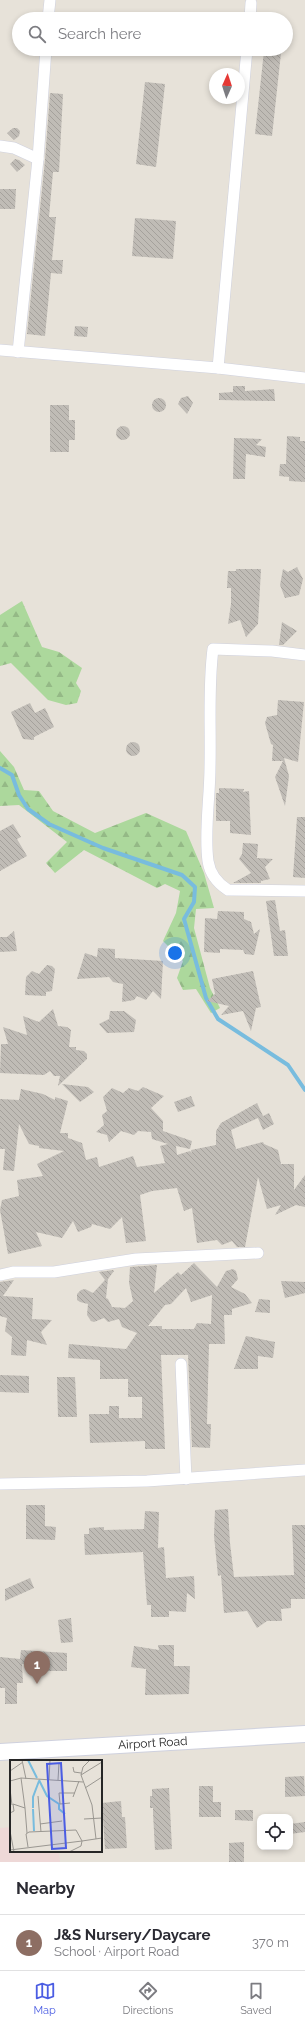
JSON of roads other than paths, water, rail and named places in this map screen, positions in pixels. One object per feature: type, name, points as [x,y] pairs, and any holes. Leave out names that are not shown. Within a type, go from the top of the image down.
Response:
[{"type":"street","points":[[49,12],[50,0]]},
{"type":"street","points":[[250,12],[251,3]]},
{"type":"street","points":[[18,352],[38,159],[45,56]]},
{"type":"street","points":[[218,368],[246,56]]},
{"type":"street","points":[[0,146],[14,148],[38,159]]},
{"type":"street","points":[[0,350],[218,368],[305,378]]},
{"type":"street","points":[[305,655],[272,651],[213,649],[209,699],[210,767],[208,841],[208,861],[211,873],[219,885],[228,890],[305,891]]},
{"type":"street","points":[[0,1275],[14,1272],[54,1272],[136,1259],[258,1253]]},
{"type":"street","points":[[181,1364],[186,1479]]},
{"type":"street","points":[[0,1484],[186,1479],[305,1470]]},
{"type":"street","name":"Airport Road","points":[[0,1752],[305,1734]]},
{"type":"waterway","points":[[0,768],[12,775],[19,795],[28,809],[49,824],[103,848],[182,875],[195,887],[194,902],[184,919],[206,998],[218,1019],[288,1065],[305,1090]]},
{"type":"place","name":"J&S Nursery/Daycare","points":[[37,1684]]}]
